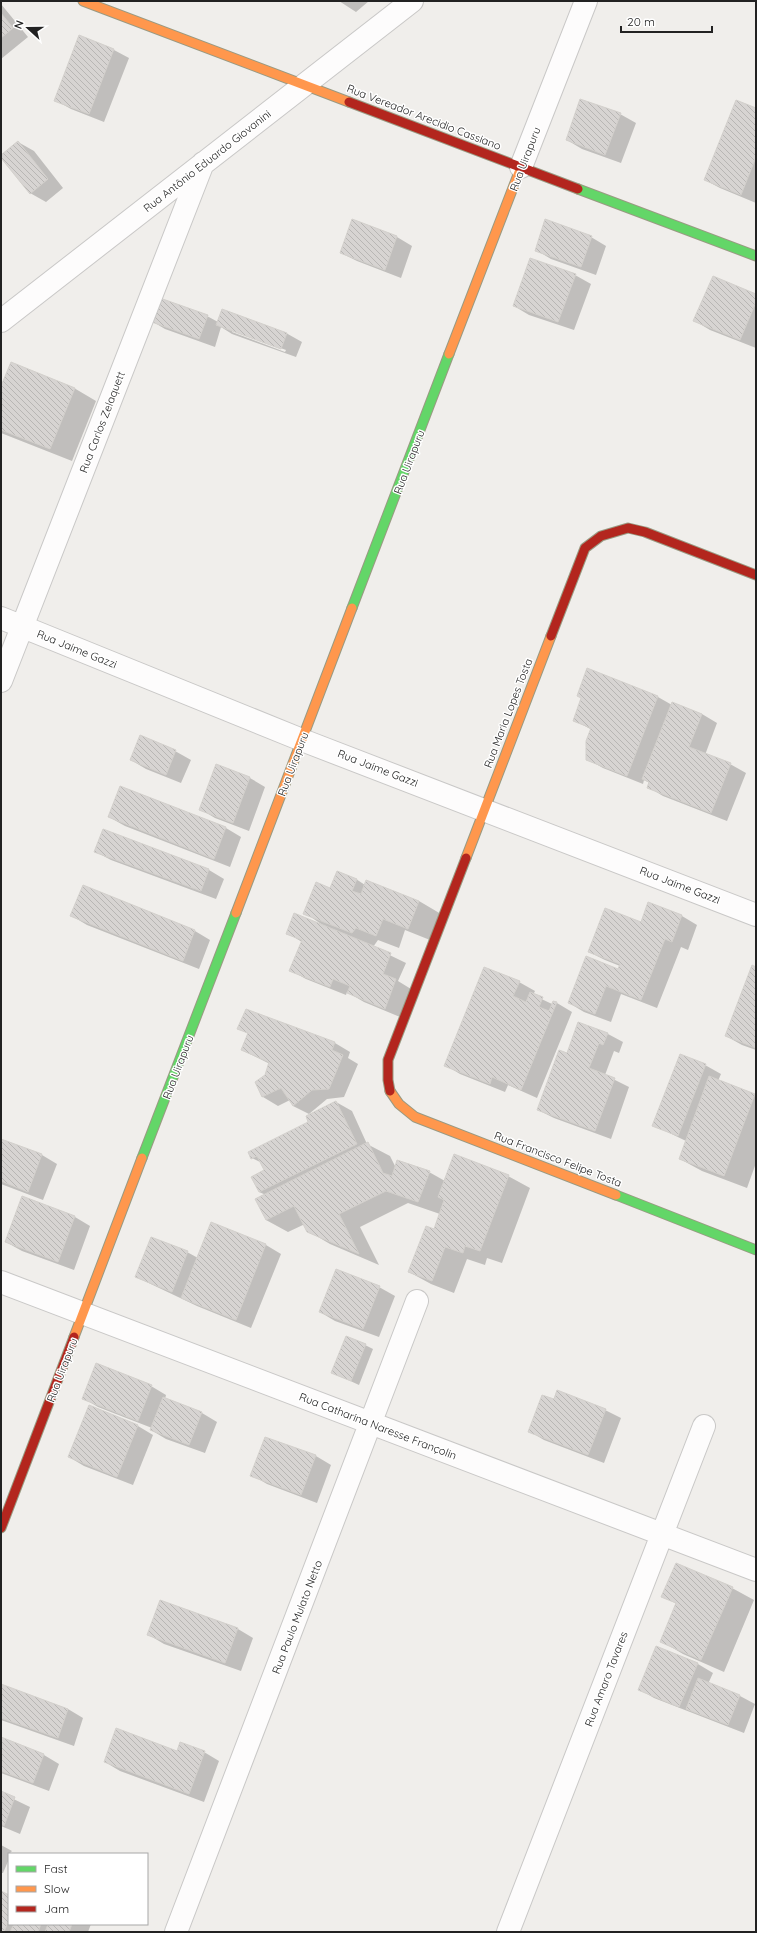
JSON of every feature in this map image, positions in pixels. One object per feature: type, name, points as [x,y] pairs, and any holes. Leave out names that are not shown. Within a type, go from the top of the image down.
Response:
[{"type":"street","name":"Rua Vereador Arecidio Cassiano","points":[[83,1],[756,256]]},
{"type":"street","name":"Rua Antônio Eduardo Giovanini","points":[[1,321],[412,1]]},
{"type":"street","name":"Rua Uirapuru","points":[[1,1528],[521,167],[586,1]]},
{"type":"street","name":"Rua Carlos Zelaquett","points":[[1,681],[202,163]]},
{"type":"street","name":"Rua Maria Lopes Tosta","points":[[388,1060],[585,548],[601,536],[628,528],[645,532],[756,575]]},
{"type":"street","name":"Rua Jaime Gazzi","points":[[1,618],[302,740],[756,915]]},
{"type":"street","name":"Rua Francisco Felipe Tosta","points":[[388,1060],[386,1083],[394,1100],[415,1116],[756,1250]]},
{"type":"street","name":"Rua Catharina Naresse Françolin","points":[[1,1282],[756,1570]]},
{"type":"street","name":"Rua Paulo Mulato Netto","points":[[176,1932],[417,1301]]},
{"type":"street","name":"Rua Amaro Tavares","points":[[508,1932],[704,1426]]},
{"type":"building","points":[[1,13],[13,28],[1,38]]},
{"type":"building","points":[[79,35],[114,49],[89,114],[54,101]]},
{"type":"building","points":[[580,99],[621,113],[605,155],[566,140]]},
{"type":"building","points":[[736,100],[756,108],[756,157],[741,195],[704,180]]},
{"type":"building","points":[[18,141],[48,179],[30,194],[1,158],[1,155]]},
{"type":"building","points":[[352,219],[397,236],[385,270],[340,253]]},
{"type":"building","points":[[545,219],[592,236],[581,267],[535,251]]},
{"type":"building","points":[[530,258],[576,274],[558,322],[513,306]]},
{"type":"building","points":[[713,276],[756,294],[756,302],[740,340],[693,321]]},
{"type":"building","points":[[157,297],[208,315],[199,339],[149,321]]},
{"type":"building","points":[[222,309],[287,333],[281,349],[216,325]]},
{"type":"building","points":[[11,362],[75,388],[50,449],[1,430],[1,386]]},
{"type":"building","points":[[587,668],[658,696],[627,776],[586,760],[586,741],[591,728],[573,721],[581,698],[577,696]]},
{"type":"building","points":[[672,702],[702,714],[689,747],[731,763],[711,813],[647,788],[649,782],[642,779]]},
{"type":"building","points":[[140,735],[176,750],[166,775],[130,760]]},
{"type":"building","points":[[216,764],[250,777],[233,823],[199,810]]},
{"type":"building","points":[[120,786],[226,827],[214,859],[108,817]]},
{"type":"building","points":[[103,829],[209,869],[201,891],[94,852]]},
{"type":"building","points":[[337,871],[357,879],[352,891],[361,894],[366,880],[419,901],[408,929],[383,919],[376,936],[356,928],[352,933],[303,914],[316,882],[330,888]]},
{"type":"building","points":[[83,885],[195,930],[183,961],[70,916]]},
{"type":"building","points":[[648,902],[682,915],[672,942],[665,939],[641,1000],[606,986],[595,1014],[568,1003],[586,956],[618,969],[620,964],[588,952],[605,908],[641,922]]},
{"type":"building","points":[[294,913],[391,953],[383,974],[396,979],[385,1009],[347,993],[350,986],[333,979],[330,987],[289,971],[302,940],[286,934]]},
{"type":"building","points":[[752,965],[756,967],[756,1048],[725,1036]]},
{"type":"building","points":[[484,967],[520,981],[513,996],[526,1002],[530,992],[543,997],[539,1007],[549,1011],[553,1001],[557,1002],[521,1090],[492,1077],[490,1084],[444,1066]]},
{"type":"building","points":[[246,1009],[335,1042],[332,1050],[343,1055],[329,1089],[312,1090],[293,1106],[281,1088],[262,1097],[255,1082],[265,1075],[269,1062],[241,1050],[248,1033],[237,1029]]},
{"type":"building","points":[[578,1022],[608,1033],[603,1045],[599,1043],[589,1068],[615,1078],[595,1131],[537,1110],[559,1050],[567,1053]]},
{"type":"building","points":[[680,1054],[706,1064],[678,1136],[652,1126]]},
{"type":"building","points":[[709,1076],[755,1094],[724,1176],[679,1159]]},
{"type":"building","points":[[336,1101],[357,1144],[259,1192],[251,1177],[264,1170],[257,1156],[251,1159],[248,1152],[308,1122],[306,1116]]},
{"type":"building","points":[[1,1139],[42,1154],[28,1192],[1,1181]]},
{"type":"building","points":[[368,1142],[383,1173],[392,1176],[397,1160],[430,1171],[418,1202],[386,1191],[339,1214],[359,1254],[307,1232],[294,1206],[266,1220],[255,1199]]},
{"type":"building","points":[[454,1154],[509,1175],[480,1251],[465,1246],[463,1253],[445,1247],[432,1281],[408,1272],[426,1226],[434,1229],[444,1200],[438,1197]]},
{"type":"building","points":[[22,1196],[75,1216],[58,1262],[5,1242]]},
{"type":"building","points":[[211,1222],[266,1244],[236,1320],[181,1298]]},
{"type":"building","points":[[151,1237],[188,1251],[172,1292],[135,1277]]},
{"type":"building","points":[[336,1269],[380,1286],[363,1329],[319,1312]]},
{"type":"building","points":[[346,1336],[366,1344],[351,1381],[331,1373]]},
{"type":"building","points":[[96,1363],[152,1385],[138,1421],[82,1399]]},
{"type":"building","points":[[557,1390],[606,1409],[588,1455],[528,1432],[542,1395],[554,1399]]},
{"type":"building","points":[[163,1397],[202,1412],[189,1445],[150,1430]]},
{"type":"building","points":[[89,1405],[138,1425],[117,1477],[68,1457]]},
{"type":"building","points":[[265,1437],[316,1455],[301,1495],[250,1476]]},
{"type":"building","points":[[676,1563],[733,1587],[701,1660],[660,1642],[676,1603],[661,1597]]},
{"type":"building","points":[[160,1600],[238,1628],[225,1663],[147,1635]]},
{"type":"building","points":[[656,1646],[698,1663],[679,1707],[638,1690]]},
{"type":"building","points":[[698,1678],[740,1695],[728,1725],[686,1709]]},
{"type":"building","points":[[1,1684],[68,1709],[58,1738],[1,1718]]},
{"type":"building","points":[[116,1728],[177,1751],[180,1742],[205,1751],[189,1794],[104,1762]]},
{"type":"building","points":[[1,1737],[44,1754],[33,1783],[1,1771]]},
{"type":"building","points":[[1,1791],[15,1797],[4,1826],[1,1824]]},
{"type":"building","points":[[1,1891],[8,1894],[8,1922],[4,1932],[1,1932]]},
{"type":"building","points":[[14,1925],[41,1925],[38,1932],[10,1932]]},
{"type":"building","points":[[48,1925],[72,1925],[69,1932],[45,1932]]},
{"type":"traffic: fast","points":[[578,189],[756,256]]},
{"type":"traffic: fast","points":[[352,608],[449,354]]},
{"type":"traffic: fast","points":[[142,1158],[236,913]]},
{"type":"traffic: fast","points":[[616,1195],[756,1250]]},
{"type":"traffic: slow","points":[[83,1],[349,102]]},
{"type":"traffic: slow","points":[[449,354],[521,167]]},
{"type":"traffic: slow","points":[[236,913],[352,608]]},
{"type":"traffic: slow","points":[[466,858],[551,636]]},
{"type":"traffic: slow","points":[[390,1091],[399,1104],[415,1117],[616,1195]]},
{"type":"traffic: slow","points":[[74,1337],[142,1158]]},
{"type":"traffic: jam","points":[[349,102],[578,189]]},
{"type":"traffic: jam","points":[[551,636],[585,548],[601,536],[628,528],[645,532],[756,575]]},
{"type":"traffic: jam","points":[[390,1091],[388,1080],[388,1060],[466,858]]},
{"type":"traffic: jam","points":[[1,1528],[74,1337]]}]
